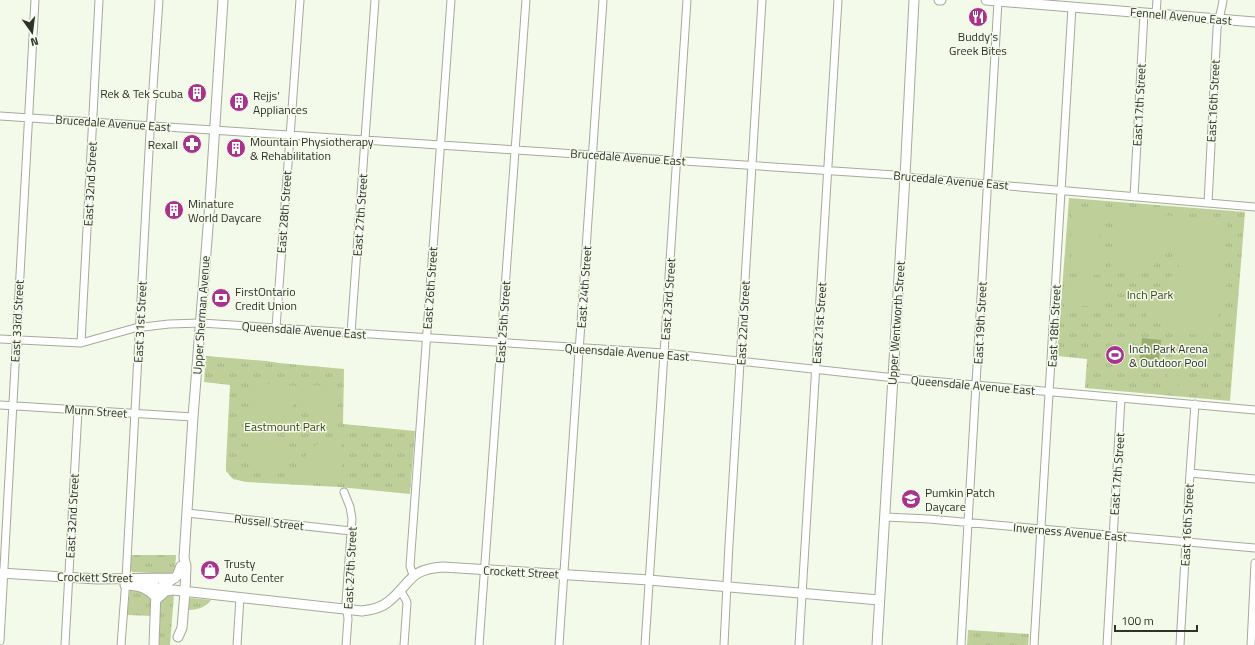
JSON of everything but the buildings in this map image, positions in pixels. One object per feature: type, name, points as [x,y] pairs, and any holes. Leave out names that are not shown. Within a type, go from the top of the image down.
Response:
[{"type":"main road","name":"Upper Sherman Avenue","points":[[178,641],[182,628],[182,562],[201,323],[223,0]]},
{"type":"main road","name":"Upper Wentworth Street","points":[[877,645],[914,0]]},
{"type":"main road","name":"Fennell Avenue East","points":[[986,0],[1072,7],[1090,4],[1144,13],[1255,22]]},
{"type":"main road","points":[[157,599],[160,588],[175,578],[179,572],[182,562]]},
{"type":"main road","name":"Crockett Street","points":[[182,591],[362,611],[377,608],[388,602],[413,575],[433,568],[649,580],[879,600]]},
{"type":"main road","name":"Crockett Street","points":[[2,573],[126,582],[137,578],[175,578]]},
{"type":"main road","points":[[137,578],[154,584],[156,588],[157,599],[154,645]]},
{"type":"main road","points":[[126,582],[144,588],[152,593],[157,599]]},
{"type":"main road","points":[[157,599],[166,591],[182,591]]},
{"type":"street","name":"East 33rd Street","points":[[0,641],[2,573],[13,406],[35,0]]},
{"type":"street","name":"East 32nd Street","points":[[81,344],[100,0]]},
{"type":"street","name":"East 31st Street","points":[[121,645],[126,582],[159,0]]},
{"type":"street","name":"East 28th Street","points":[[276,328],[300,0]]},
{"type":"street","name":"East 27th Street","points":[[351,333],[375,0]]},
{"type":"street","name":"East 26th Street","points":[[413,575],[410,566],[451,0]]},
{"type":"street","name":"East 25th Street","points":[[480,645],[526,0]]},
{"type":"street","name":"East 24th Street","points":[[560,645],[603,0]]},
{"type":"street","name":"East 23rd Street","points":[[644,645],[688,0]]},
{"type":"street","name":"East 22nd Street","points":[[724,645],[762,0]]},
{"type":"street","name":"East 21st Street","points":[[799,645],[838,0]]},
{"type":"street","points":[[1156,14],[1157,0]]},
{"type":"street","name":"East 16th Street","points":[[1208,203],[1213,95],[1219,19],[1223,0]]},
{"type":"street","name":"East 19th Street","points":[[961,645],[998,1]]},
{"type":"street","name":"East 18th Street","points":[[1034,645],[1072,7]]},
{"type":"street","name":"East 17th Street","points":[[1134,197],[1144,13]]},
{"type":"street","name":"Brucedale Avenue East","points":[[0,116],[828,170],[1255,207]]},
{"type":"street","name":"Queensdale Avenue East","points":[[0,339],[81,344],[140,327],[201,323],[664,354],[893,378],[1255,410]]},
{"type":"street","name":"East 17th Street","points":[[1106,645],[1121,398]]},
{"type":"street","name":"East 16th Street","points":[[1180,645],[1195,404]]},
{"type":"street","name":"Munn Street","points":[[0,405],[193,417]]},
{"type":"street","name":"East 32nd Street","points":[[65,645],[78,410]]},
{"type":"street","points":[[1190,473],[1255,479]]},
{"type":"street","name":"East 27th Street","points":[[344,492],[352,512],[346,602],[346,645]]},
{"type":"street","name":"Russell Street","points":[[187,514],[351,531]]},
{"type":"street","name":"Inverness Avenue East","points":[[885,517],[1255,548]]},
{"type":"street","points":[[1250,645],[1255,563]]},
{"type":"street","points":[[400,590],[407,603],[404,645]]},
{"type":"street","points":[[237,645],[240,598]]},
{"type":"green space","name":"Inch Park","points":[[1069,198],[1245,212],[1230,401],[1085,388],[1087,359],[1057,356]]},
{"type":"green space","points":[[1077,207],[1106,210],[1104,229],[1096,239],[1091,242],[1099,248],[1104,256],[1105,275],[1074,274],[1070,270],[1072,210]]},
{"type":"green space","points":[[1122,209],[1173,216],[1224,220],[1227,225],[1223,271],[1230,273],[1212,337],[1208,339],[1146,319],[1151,302],[1158,289],[1168,278],[1183,270],[1174,259],[1169,246],[1158,262],[1146,270],[1131,272],[1111,271],[1114,215]]},
{"type":"green space","points":[[1069,277],[1098,277],[1103,284],[1107,295],[1105,307],[1070,305],[1068,303]]},
{"type":"green space","name":"Eastmount Park","points":[[206,356],[344,369],[343,424],[415,431],[410,494],[339,487],[246,482],[233,479],[226,471],[230,385],[204,382]]},
{"type":"green space","points":[[1168,371],[1177,372],[1175,391],[1166,390]]},
{"type":"green space","points":[[1179,372],[1188,373],[1187,392],[1178,391]]},
{"type":"green space","points":[[256,383],[297,386],[295,403],[282,418],[267,424],[249,425],[251,387]]},
{"type":"green space","points":[[335,385],[338,388],[338,428],[322,425],[311,419],[302,404],[299,386]]},
{"type":"green space","points":[[249,425],[268,428],[281,439],[287,453],[286,468],[251,466],[248,462]]},
{"type":"green space","points":[[341,438],[342,476],[338,479],[298,477],[300,465],[309,450],[324,440]]},
{"type":"green space","points":[[131,555],[176,555],[175,572],[173,574],[132,572]]},
{"type":"green space","points":[[130,589],[142,589],[152,599],[153,616],[127,615]]},
{"type":"green space","points":[[174,594],[170,645],[158,645],[161,601],[165,595]]},
{"type":"green space","points":[[191,598],[211,600],[207,605],[201,608],[189,610],[189,600]]},
{"type":"green space","points":[[968,630],[1029,634],[1028,645],[967,645]]},
{"type":"shaded area","points":[[1142,338],[1161,340],[1159,360],[1140,359]]},
{"type":"place","name":"Buddy's Greek Bites","points":[[978,17]]},
{"type":"place","name":"Rek & Tek Scuba","points":[[197,93]]},
{"type":"place","name":"Rejjs' Appliances","points":[[239,102]]},
{"type":"place","name":"Rexall","points":[[192,144]]},
{"type":"place","name":"Mountain Physiotherapy & Rehabilitation","points":[[236,148]]},
{"type":"place","name":"Minature World Daycare","points":[[174,210]]},
{"type":"place","name":"FirstOntario Credit Union","points":[[221,298]]},
{"type":"place","name":"Inch Park Arena & Outdoor Pool","points":[[1115,355]]},
{"type":"place","name":"Pumkin Patch Daycare","points":[[911,499]]},
{"type":"place","name":"Trusty Auto Center","points":[[210,570]]}]
